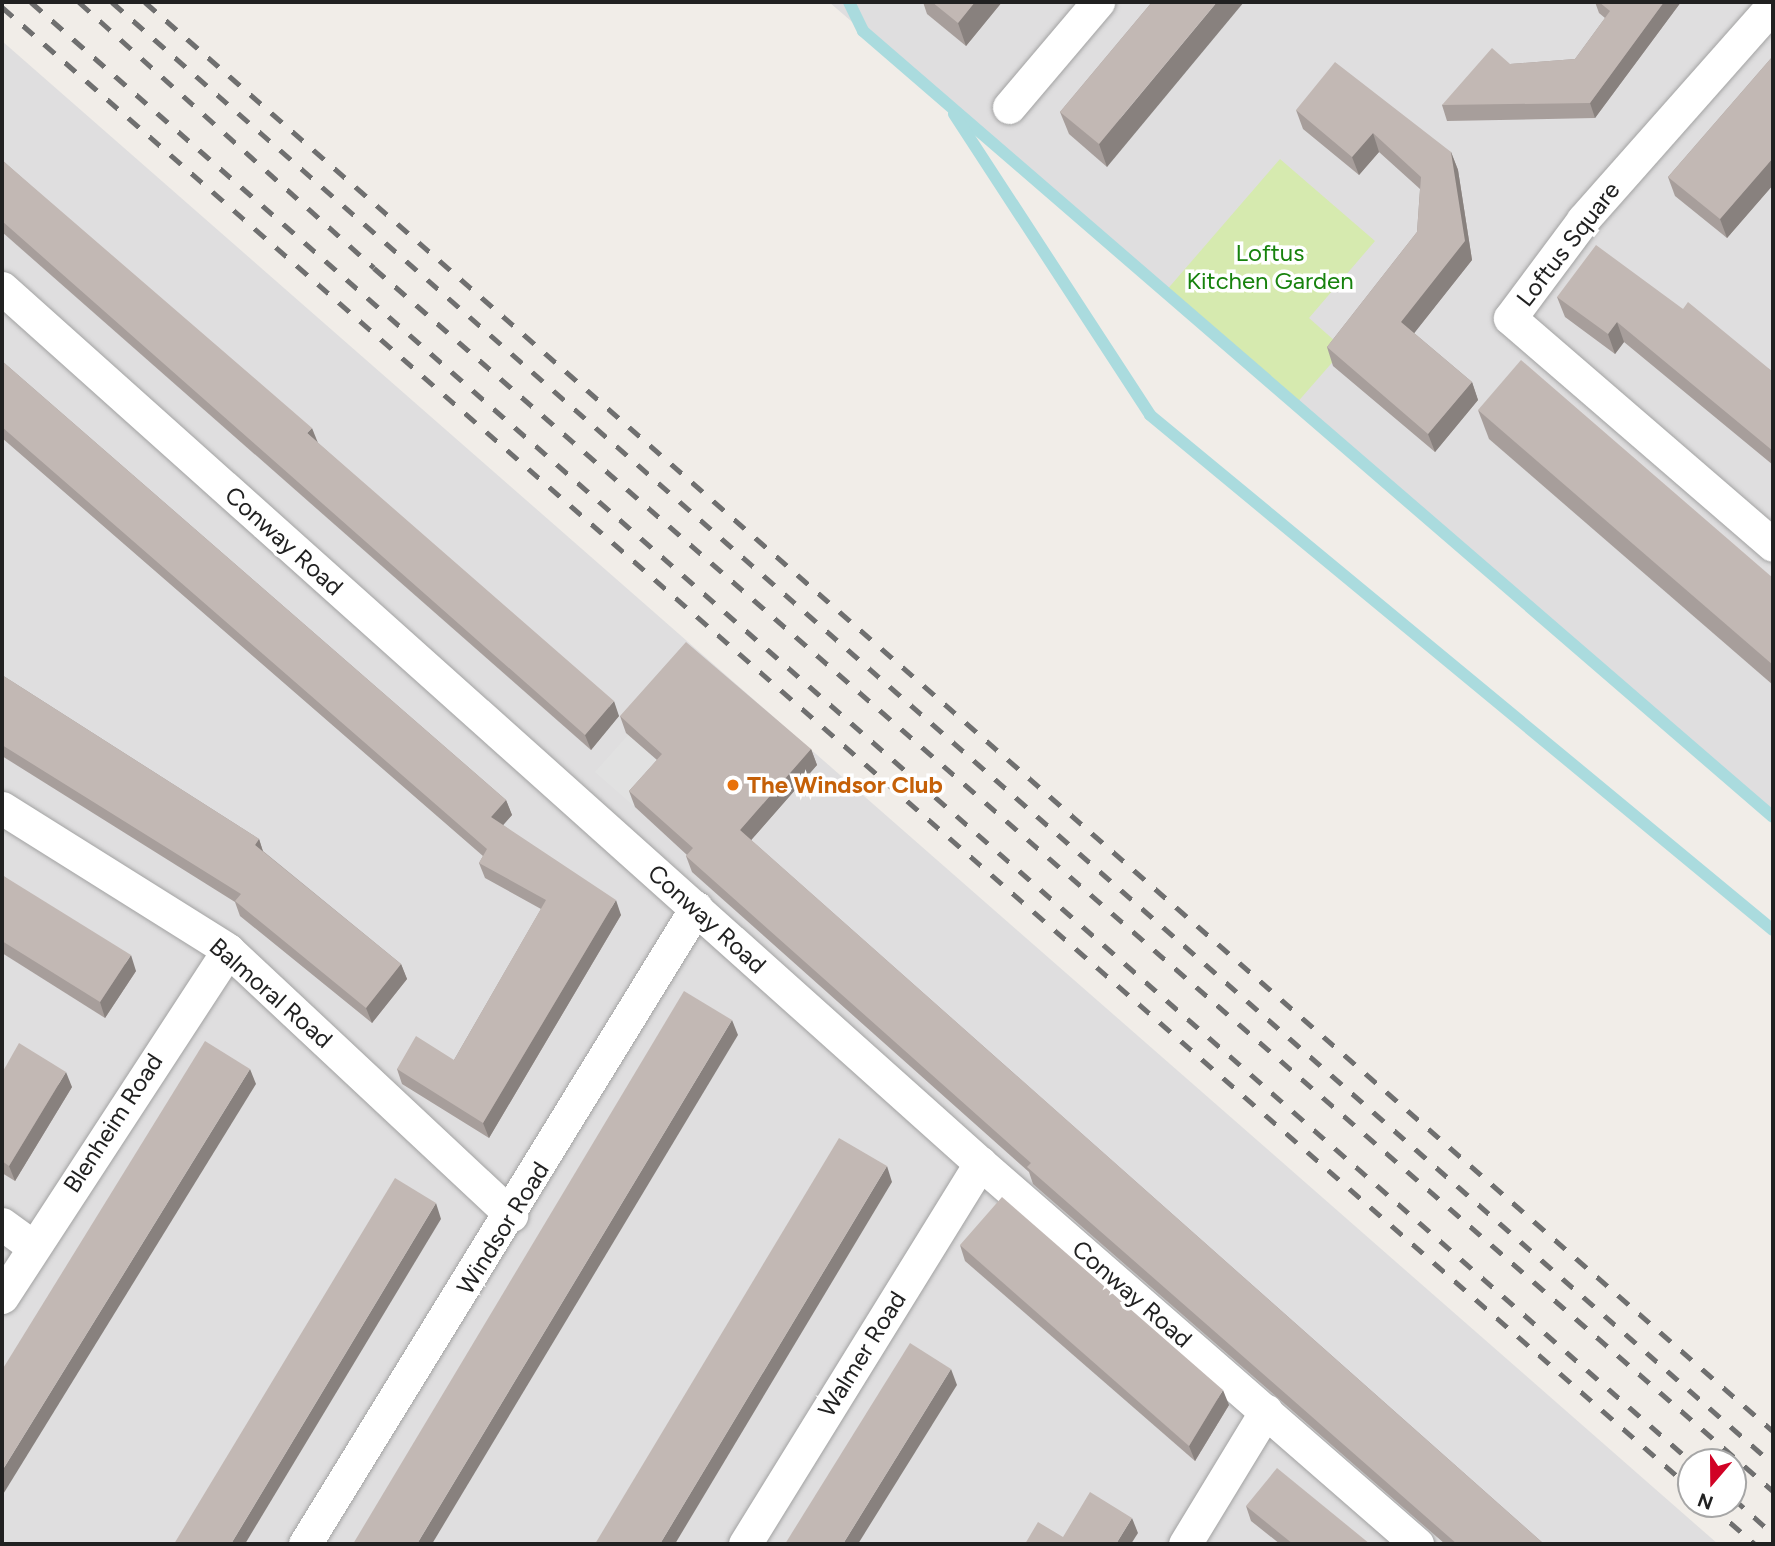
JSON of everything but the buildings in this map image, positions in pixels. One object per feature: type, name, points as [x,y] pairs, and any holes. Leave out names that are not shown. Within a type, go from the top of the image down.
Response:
[{"type":"street","points":[[1009,107],[1098,2]]},
{"type":"street","name":"Loftus Square","points":[[1773,5],[1583,220],[1510,318],[1773,545]]},
{"type":"street","name":"Conway Road","points":[[2,288],[980,1163],[1417,1544]]},
{"type":"street","name":"Balmoral Road","points":[[2,808],[228,950],[511,1215]]},
{"type":"street","name":"Windsor Road","points":[[305,1544],[511,1215],[696,908]]},
{"type":"street","name":"Blenheim Road","points":[[2,1297],[32,1246],[228,950]]},
{"type":"street","name":"Walmer Road","points":[[745,1544],[980,1163]]},
{"type":"street","points":[[2,1224],[32,1246]]},
{"type":"street","points":[[1185,1544],[1266,1410]]},
{"type":"shaded area","points":[[829,2],[1773,2],[1773,817],[1135,266]]},
{"type":"shaded area","points":[[2,41],[1677,1508],[1677,1518],[1688,1518],[1718,1544],[2,1544]]},
{"type":"shaded area","points":[[629,734],[668,770],[635,807],[595,772]]},
{"type":"green space","name":"Loftus Kitchen Garden","points":[[1280,159],[1375,241],[1309,318],[1344,349],[1295,405],[1165,292]]},
{"type":"waterway","points":[[849,2],[863,31],[1773,817]]},
{"type":"waterway","points":[[954,114],[1150,415],[1773,930]]},
{"type":"railway","points":[[31,2],[1677,1449]]},
{"type":"railway","points":[[79,2],[374,268],[1773,1491]]},
{"type":"railway","points":[[112,2],[1773,1464]]},
{"type":"railway","points":[[145,2],[1773,1431]]},
{"type":"railway","points":[[2,7],[1677,1476]]},
{"type":"railway","points":[[1747,1511],[1773,1534]]},
{"type":"railway","points":[[1725,1518],[1755,1544]]},
{"type":"place","name":"The Windsor Club","points":[[733,785]]}]
